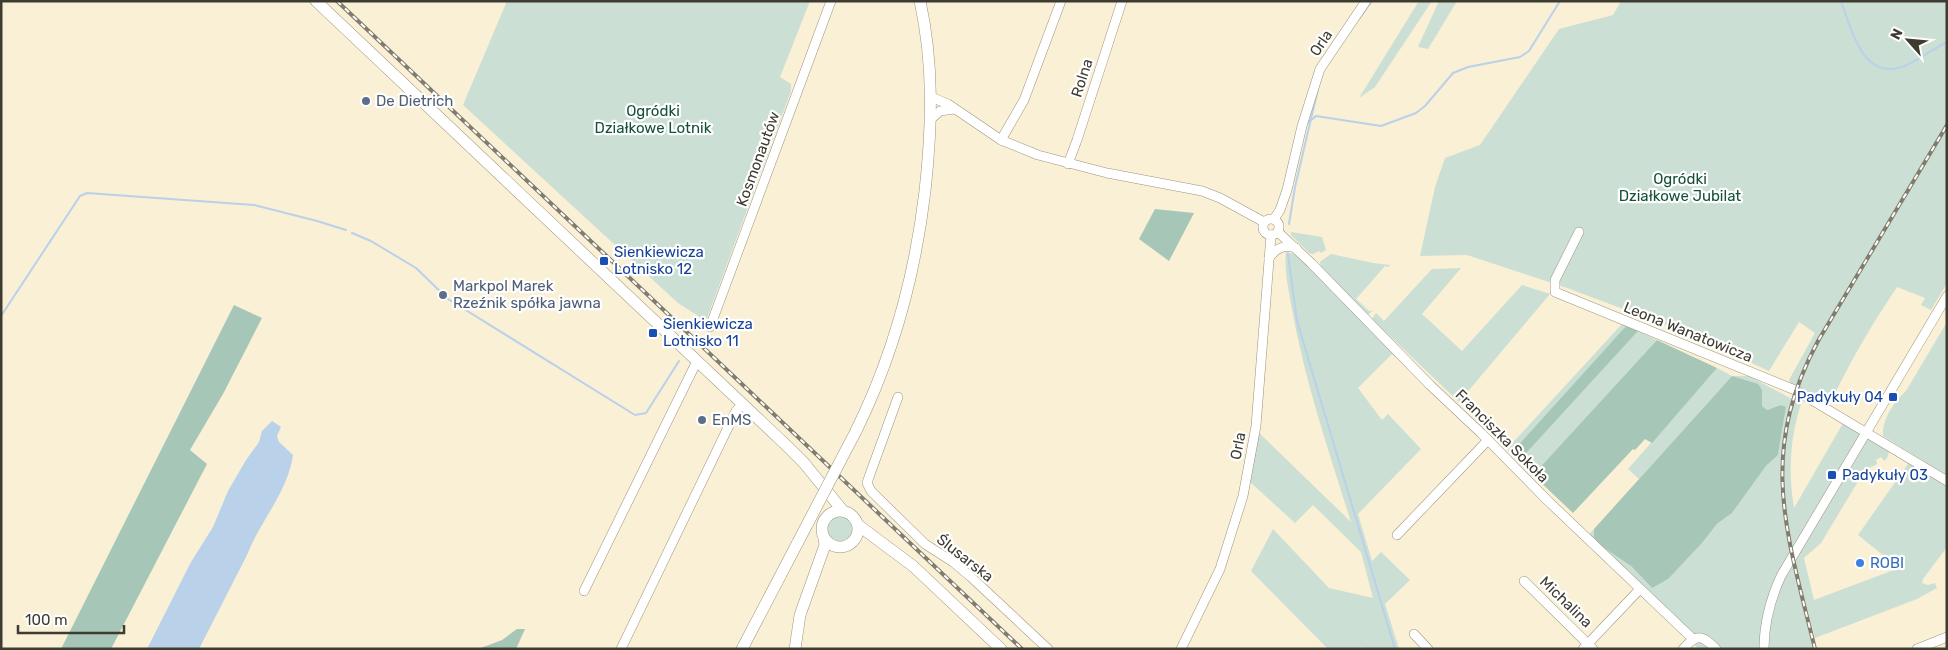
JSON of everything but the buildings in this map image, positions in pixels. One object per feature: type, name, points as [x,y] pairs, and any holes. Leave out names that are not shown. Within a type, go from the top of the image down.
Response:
[{"type":"main road","points":[[316,1],[804,463],[843,511]]},
{"type":"main road","points":[[742,649],[856,431],[883,372],[905,304],[921,220],[931,119],[926,30],[920,1]]},
{"type":"main road","points":[[795,649],[800,615],[825,545],[822,529],[828,509],[823,488]]},
{"type":"main road","points":[[827,516],[835,511],[851,514],[858,525],[913,566],[1001,649]]},
{"type":"main road","points":[[814,575],[833,549],[847,546],[854,541],[858,534],[858,525]]},
{"type":"main road","points":[[824,538],[831,544],[839,547]]},
{"type":"main road","points":[[854,541],[864,540],[884,544]]},
{"type":"street","name":"Kosmonautów","points":[[710,326],[831,1]]},
{"type":"street","points":[[1001,140],[1024,100],[1061,1]]},
{"type":"street","name":"Rolna","points":[[1068,164],[1122,1]]},
{"type":"street","name":"Orla","points":[[1274,219],[1280,210],[1287,190],[1302,126],[1320,69],[1366,1]]},
{"type":"street","points":[[931,97],[948,104],[1001,140],[1038,155],[1107,174],[1202,191],[1236,206],[1264,222]]},
{"type":"street","points":[[931,119],[940,111],[954,109]]},
{"type":"street","points":[[1274,219],[1280,225],[1275,234],[1264,231],[1264,222],[1274,219]]},
{"type":"street","name":"Leona Wanatowicza","points":[[1579,232],[1555,280],[1556,292],[1795,390],[1866,433]]},
{"type":"street","name":"Orla","points":[[1181,649],[1220,569],[1243,496],[1256,426],[1268,260],[1275,234]]},
{"type":"street","name":"Franciszka Sokoła","points":[[1275,234],[1296,248],[1430,385],[1693,639]]},
{"type":"street","points":[[1268,260],[1278,248],[1296,248]]},
{"type":"street","points":[[1764,649],[1765,622],[1781,576],[1947,296]]},
{"type":"street","points":[[584,591],[697,361]]},
{"type":"street","name":"Ślusarska","points":[[898,396],[869,477],[868,487],[925,544],[953,562],[1048,649]]},
{"type":"street","points":[[621,649],[736,411],[743,404]]},
{"type":"street","points":[[1866,433],[1947,481]]},
{"type":"street","points":[[1397,535],[1488,440]]},
{"type":"street","name":"Michalina","points":[[1524,581],[1588,647],[1640,589]]},
{"type":"street","points":[[1414,634],[1428,649]]},
{"type":"street","points":[[1683,649],[1693,639],[1700,637],[1707,640],[1716,649]]},
{"type":"street","points":[[1917,649],[1947,637]]},
{"type":"green space","name":"Ogródki Działkowe Lotnik","points":[[507,1],[810,1],[780,77],[791,84],[791,91],[706,321],[678,303],[463,105]]},
{"type":"green space","points":[[1419,1],[1432,1],[1375,87],[1359,98]]},
{"type":"green space","points":[[1439,1],[1457,1],[1428,49],[1418,47]]},
{"type":"green space","name":"Ogródki Działkowe Jubilat","points":[[1621,1],[1947,1],[1947,283],[1931,310],[1921,305],[1925,298],[1897,287],[1861,344],[1830,404],[1827,406],[1792,386],[1789,380],[1815,333],[1799,322],[1769,371],[1692,335],[1570,289],[1467,255],[1420,256],[1435,187],[1445,158],[1480,145],[1559,29],[1613,15]]},
{"type":"green space","points":[[1155,209],[1194,213],[1169,261],[1139,239]]},
{"type":"green space","points":[[1291,232],[1322,237],[1326,250],[1321,253],[1319,251],[1313,254],[1309,253],[1291,235]]},
{"type":"green space","points":[[1286,252],[1294,254],[1295,252],[1396,354],[1395,357],[1392,354],[1358,388],[1382,420],[1388,414],[1421,449],[1358,514],[1372,561],[1381,552],[1410,580],[1385,604],[1399,649],[1364,649],[1361,647],[1359,649],[1328,649],[1251,571],[1273,529],[1329,588],[1373,598],[1361,552],[1313,505],[1295,523],[1249,481],[1257,431],[1351,522],[1318,417],[1297,336],[1288,288]]},
{"type":"green space","points":[[1331,254],[1390,265],[1389,267],[1385,266],[1356,299],[1369,311],[1373,310],[1368,315],[1321,268],[1320,262]]},
{"type":"green space","points":[[1461,268],[1422,314],[1462,351],[1522,285],[1550,294],[1459,402],[1372,319],[1376,313],[1384,321],[1432,269]]},
{"type":"green space","points":[[234,305],[262,318],[223,394],[190,450],[207,464],[111,649],[61,649]]},
{"type":"green space","points":[[1947,322],[1947,476],[1883,436],[1883,430],[1890,411],[1906,391]]},
{"type":"green space","points":[[1622,324],[1626,326],[1511,453],[1507,449]]},
{"type":"green space","points":[[1626,326],[1638,331],[1519,461],[1511,453]]},
{"type":"green space","points":[[1638,331],[1657,340],[1533,475],[1519,461]]},
{"type":"green space","points":[[1657,340],[1717,368],[1652,443],[1645,439],[1635,450],[1633,449],[1573,513],[1533,475]]},
{"type":"green space","points":[[1717,368],[1732,376],[1639,479],[1628,469]]},
{"type":"green space","points":[[1732,376],[1749,376],[1801,404],[1794,430],[1791,455],[1794,508],[1842,425],[1841,423],[1888,448],[1887,458],[1884,461],[1881,457],[1876,460],[1877,464],[1867,469],[1862,475],[1821,543],[1804,558],[1814,600],[1899,568],[1858,535],[1908,464],[1903,460],[1904,458],[1947,485],[1947,547],[1922,583],[1928,585],[1935,583],[1937,588],[1917,599],[1815,638],[1805,600],[1802,601],[1813,649],[1699,649],[1584,540],[1594,529],[1594,537],[1631,566],[1651,587],[1668,578],[1702,543],[1717,524],[1732,513],[1766,466],[1778,455],[1786,407],[1781,405],[1767,410],[1761,406],[1762,390]]},
{"type":"green space","points":[[1732,376],[1758,384],[1762,390],[1762,406],[1767,410],[1781,405],[1786,407],[1778,455],[1766,466],[1732,513],[1717,524],[1668,579],[1652,588],[1631,566],[1600,545],[1594,537],[1594,529]]},
{"type":"green space","points":[[840,515],[849,519],[853,528],[849,537],[840,541],[831,537],[827,528],[831,519]]},
{"type":"green space","points":[[517,629],[525,629],[516,649],[478,649],[502,640]]},
{"type":"water","points":[[272,421],[281,427],[277,436],[279,442],[293,455],[290,469],[280,494],[253,542],[199,649],[147,649],[191,562],[213,527],[228,491],[259,442],[262,431]]},
{"type":"waterway","points":[[1359,19],[1372,1]]},
{"type":"waterway","points":[[1309,122],[1316,116],[1381,126],[1416,113],[1425,106],[1453,73],[1468,67],[1520,57],[1529,51],[1560,1]]},
{"type":"waterway","points":[[1841,1],[1860,49],[1877,66],[1888,69],[1902,67],[1947,42]]},
{"type":"waterway","points":[[1289,224],[1295,187],[1318,89]]},
{"type":"waterway","points":[[1,316],[80,196],[87,193],[254,205],[346,230]]},
{"type":"waterway","points":[[352,233],[371,241],[416,268],[448,299],[635,415],[646,413],[679,361]]},
{"type":"waterway","points":[[1288,254],[1297,321],[1395,649]]},
{"type":"railway","points":[[337,1],[1022,649]]},
{"type":"railway","points":[[1815,649],[1795,568],[1783,494],[1783,458],[1788,421],[1799,382],[1818,341],[1947,125]]},
{"type":"place","name":"De Dietrich","points":[[366,101]]},
{"type":"place","name":"Sienkiewicza Lotnisko 12","points":[[604,261]]},
{"type":"place","name":"Markpol Marek Rzeźnik spółka jawna","points":[[443,295]]},
{"type":"place","name":"Sienkiewicza Lotnisko 11","points":[[653,333]]},
{"type":"place","name":"Padykuły 04","points":[[1893,397]]},
{"type":"place","name":"EnMS","points":[[702,420]]},
{"type":"place","name":"Padykuły 03","points":[[1832,475]]},
{"type":"place","name":"ROBI","points":[[1860,563]]}]
